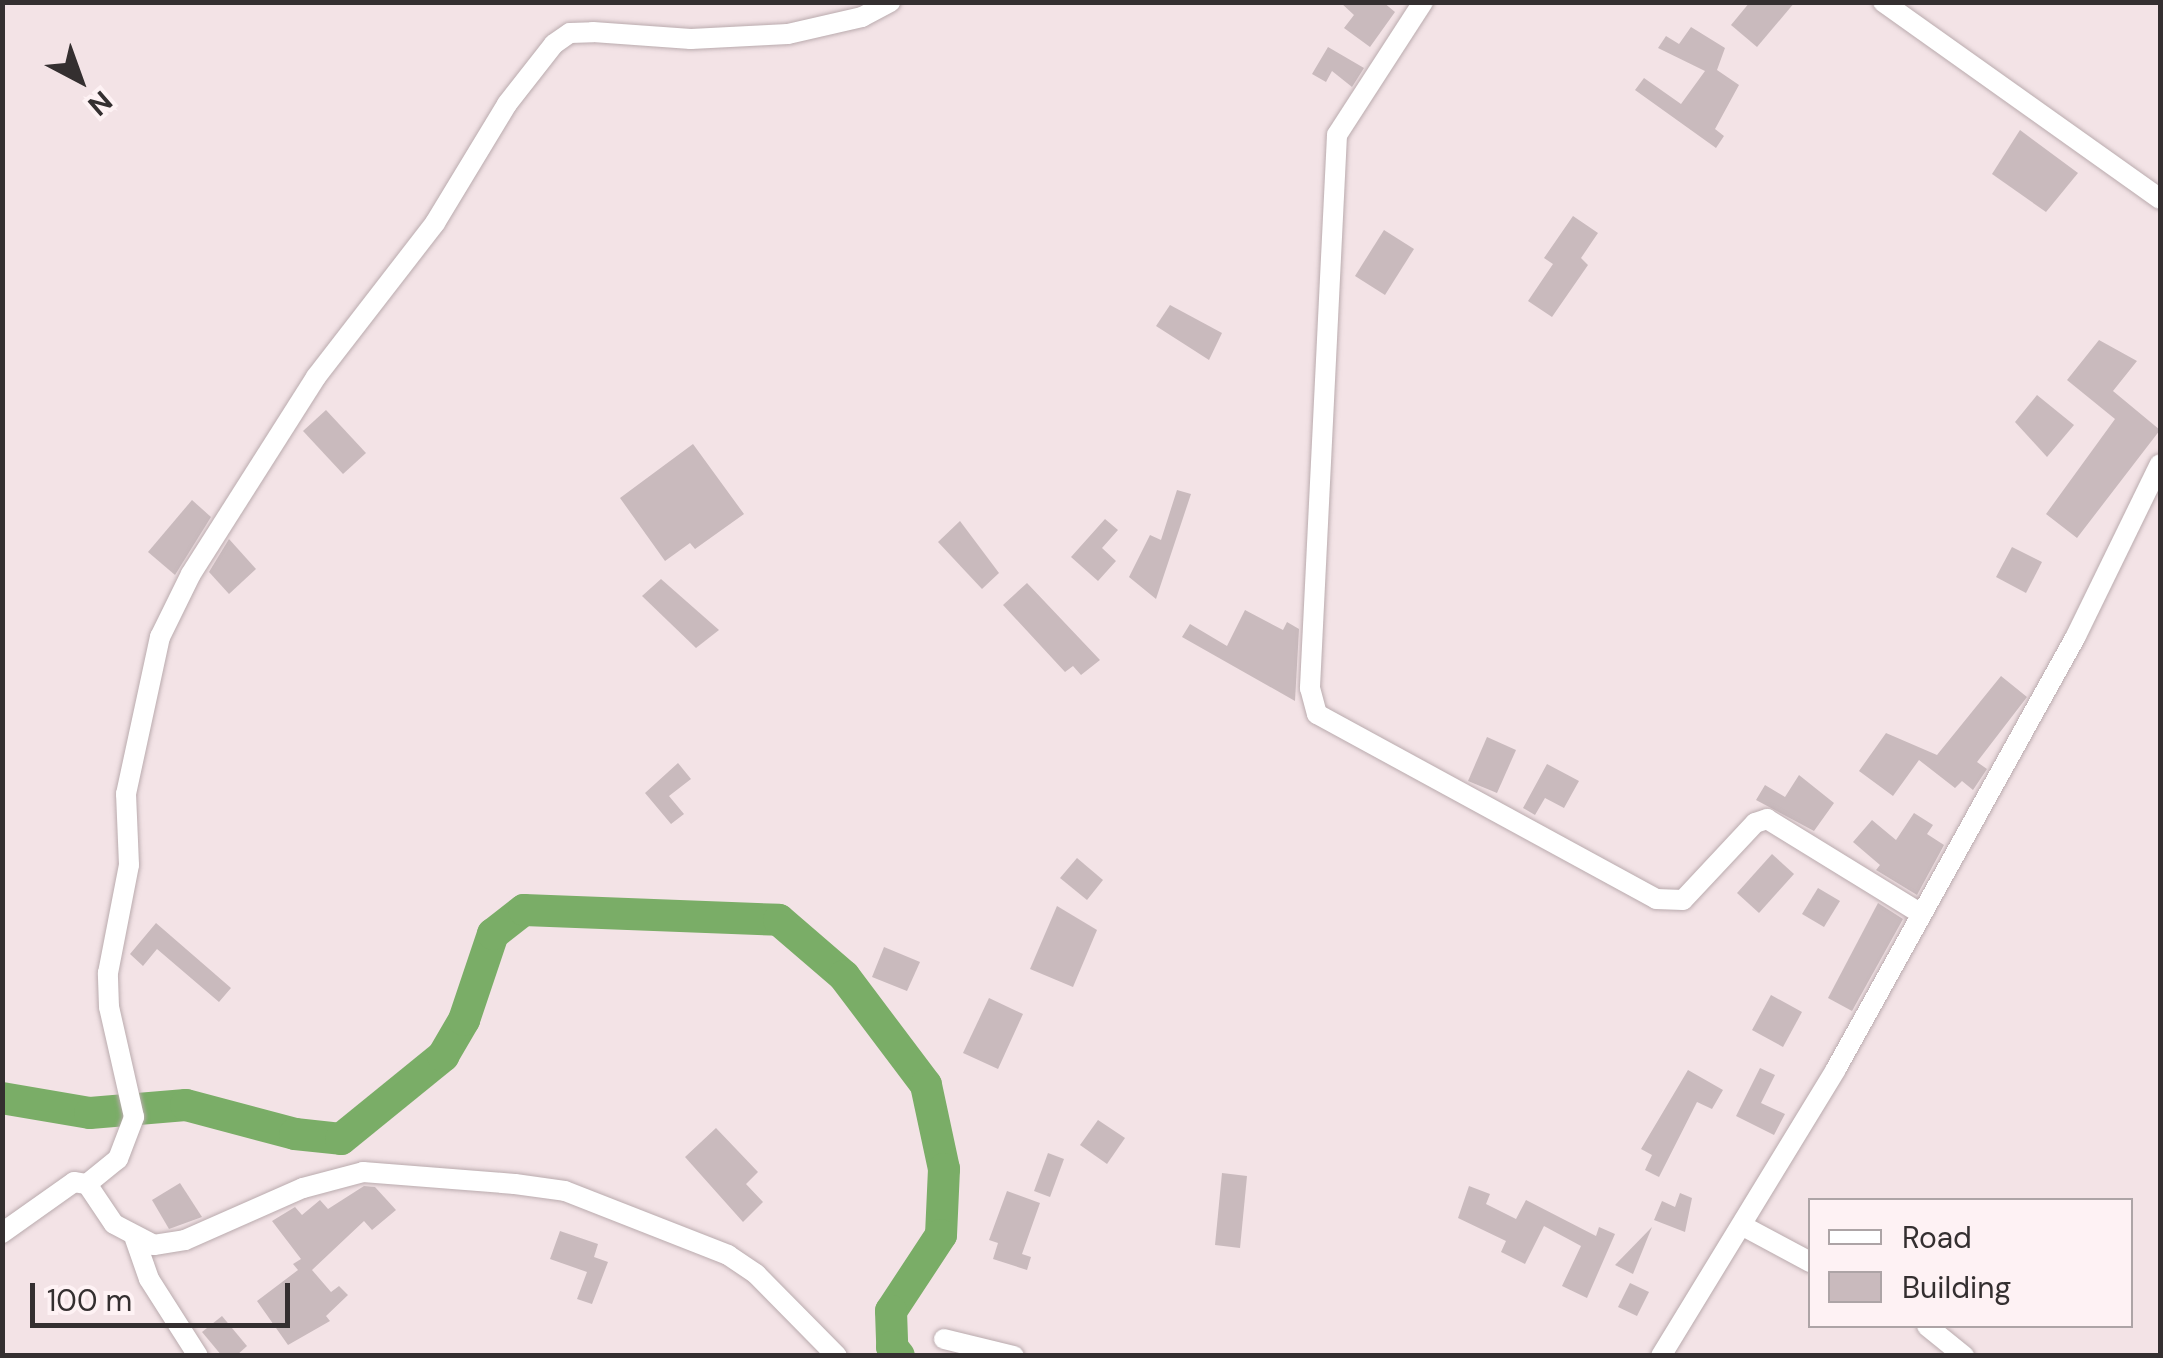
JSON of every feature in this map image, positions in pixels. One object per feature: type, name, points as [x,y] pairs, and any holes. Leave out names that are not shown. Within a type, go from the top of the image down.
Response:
[{"type":"street","points":[[2,1233],[65,1186],[87,1184],[118,1159],[134,1117],[109,1007],[108,973],[129,865],[126,794],[160,637],[191,574],[316,378],[435,223],[507,104],[554,44],[570,34],[690,39],[788,34],[862,17],[890,2]]},
{"type":"street","points":[[1423,2],[1337,135],[1310,688],[1317,714],[1656,900],[1683,900],[1756,823],[1767,819],[1920,913]]},
{"type":"street","points":[[1883,2],[2160,199]]},
{"type":"street","points":[[1662,1356],[1743,1226],[2076,636],[2160,464]]},
{"type":"street","points":[[87,1184],[114,1224],[135,1239],[154,1245],[185,1240],[303,1188],[364,1172],[565,1191],[728,1256],[756,1274],[837,1356]]},
{"type":"street","points":[[1743,1226],[1808,1261]]},
{"type":"street","points":[[135,1239],[148,1278],[198,1356]]},
{"type":"street","points":[[1929,1328],[1964,1356]]},
{"type":"street","points":[[944,1339],[1014,1356]]},
{"type":"building","points":[[1340,2],[1383,2],[1395,12],[1370,47],[1344,28],[1354,15]]},
{"type":"building","points":[[1750,2],[1795,2],[1757,47],[1731,25]]},
{"type":"building","points":[[1691,27],[1725,48],[1717,70],[1739,85],[1715,129],[1724,136],[1716,148],[1635,90],[1644,78],[1681,104],[1705,71],[1658,48],[1666,36],[1679,44]]},
{"type":"building","points":[[1328,47],[1364,68],[1352,87],[1332,71],[1326,82],[1312,74]]},
{"type":"building","points":[[2020,130],[2078,173],[2046,212],[1992,174]]},
{"type":"building","points":[[1573,216],[1598,233],[1581,258],[1588,265],[1552,317],[1528,301],[1553,264],[1544,258]]},
{"type":"building","points":[[1384,230],[1414,249],[1385,295],[1355,276]]},
{"type":"building","points":[[1170,305],[1222,333],[1209,360],[1156,326]]},
{"type":"building","points":[[2099,340],[2137,361],[2113,391],[2160,430],[2077,538],[2046,514],[2115,419],[2067,380]]},
{"type":"building","points":[[2037,395],[2074,425],[2047,457],[2015,422]]},
{"type":"building","points":[[326,410],[366,453],[343,474],[303,431]]},
{"type":"building","points":[[693,444],[744,514],[695,549],[690,543],[665,561],[620,498]]},
{"type":"building","points":[[1177,490],[1191,494],[1156,599],[1129,577],[1150,535],[1161,540]]},
{"type":"building","points":[[192,500],[211,517],[175,575],[148,552]]},
{"type":"building","points":[[1105,519],[1118,530],[1102,548],[1116,561],[1098,581],[1071,557]]},
{"type":"building","points":[[960,521],[999,573],[982,589],[938,542]]},
{"type":"building","points":[[229,539],[256,569],[229,594],[209,572]]},
{"type":"building","points":[[2012,547],[2042,562],[2026,593],[1996,577]]},
{"type":"building","points":[[661,579],[719,630],[696,648],[642,596]]},
{"type":"building","points":[[1027,583],[1100,660],[1081,675],[1073,666],[1065,672],[1003,605]]},
{"type":"building","points":[[1245,610],[1283,630],[1287,622],[1299,629],[1295,701],[1182,637],[1190,624],[1227,646]]},
{"type":"building","points":[[2001,676],[2027,697],[1977,762],[1987,769],[1973,790],[1962,781],[1955,788],[1919,760],[1893,796],[1859,771],[1886,733],[1937,755]]},
{"type":"building","points":[[1487,737],[1516,750],[1497,793],[1468,781]]},
{"type":"building","points":[[678,763],[691,779],[669,796],[684,814],[671,824],[645,793]]},
{"type":"building","points":[[1547,764],[1579,781],[1564,808],[1545,798],[1535,815],[1523,808]]},
{"type":"building","points":[[1799,775],[1834,803],[1814,831],[1756,800],[1765,785],[1785,797]]},
{"type":"building","points":[[1914,813],[1933,825],[1927,834],[1944,845],[1917,895],[1876,870],[1880,865],[1853,842],[1872,820],[1896,840]]},
{"type":"building","points":[[1772,854],[1794,874],[1759,913],[1737,893]]},
{"type":"building","points":[[1077,858],[1103,880],[1087,900],[1060,878]]},
{"type":"building","points":[[1818,888],[1840,901],[1824,927],[1802,914]]},
{"type":"building","points":[[1878,903],[1903,919],[1852,1011],[1828,998]]},
{"type":"building","points":[[1057,906],[1097,930],[1073,987],[1030,969]]},
{"type":"building","points":[[156,923],[231,988],[219,1002],[157,949],[143,966],[130,954]]},
{"type":"building","points":[[884,947],[920,962],[907,991],[872,977]]},
{"type":"building","points":[[1771,995],[1802,1012],[1783,1047],[1752,1030]]},
{"type":"building","points":[[989,998],[1023,1014],[998,1069],[963,1053]]},
{"type":"building","points":[[1760,1068],[1775,1075],[1761,1103],[1785,1114],[1774,1135],[1736,1116]]},
{"type":"building","points":[[1688,1070],[1723,1090],[1712,1109],[1697,1102],[1659,1177],[1645,1170],[1652,1155],[1641,1149]]},
{"type":"building","points":[[1098,1120],[1125,1138],[1107,1164],[1080,1145]]},
{"type":"building","points":[[716,1128],[758,1172],[746,1184],[763,1202],[743,1222],[685,1157]]},
{"type":"building","points":[[1048,1153],[1064,1159],[1050,1197],[1034,1191]]},
{"type":"building","points":[[1222,1173],[1247,1176],[1240,1248],[1215,1245]]},
{"type":"building","points":[[180,1183],[202,1217],[169,1229],[152,1200]]},
{"type":"building","points":[[364,1186],[375,1187],[396,1210],[372,1230],[364,1221],[312,1270],[331,1292],[339,1286],[348,1295],[326,1316],[330,1321],[288,1345],[257,1301],[298,1270],[293,1264],[301,1259],[272,1221],[295,1207],[302,1215],[320,1200],[328,1209]]},
{"type":"building","points":[[1469,1186],[1490,1194],[1486,1204],[1516,1219],[1526,1200],[1596,1236],[1599,1227],[1615,1234],[1587,1298],[1562,1286],[1581,1246],[1544,1226],[1525,1264],[1501,1252],[1506,1241],[1458,1218]]},
{"type":"building","points":[[1007,1191],[1040,1203],[1022,1254],[1031,1257],[1027,1270],[993,1259],[998,1243],[989,1240]]},
{"type":"building","points":[[1680,1193],[1692,1198],[1685,1232],[1654,1220],[1662,1201],[1675,1207]]},
{"type":"building","points":[[1652,1227],[1633,1274],[1615,1265]]},
{"type":"building","points":[[560,1231],[598,1244],[594,1257],[608,1262],[592,1304],[577,1299],[587,1272],[550,1259]]},
{"type":"building","points":[[1630,1283],[1649,1292],[1637,1316],[1618,1307]]},
{"type":"building","points":[[222,1316],[247,1346],[236,1356],[222,1356],[202,1332]]},
{"type":"waterway","points":[[2,1098],[90,1113],[186,1105],[295,1134],[341,1139],[443,1056],[464,1020],[493,934],[524,910],[779,920],[844,976],[926,1085],[944,1169],[941,1235],[891,1311],[892,1347],[899,1356]]}]
